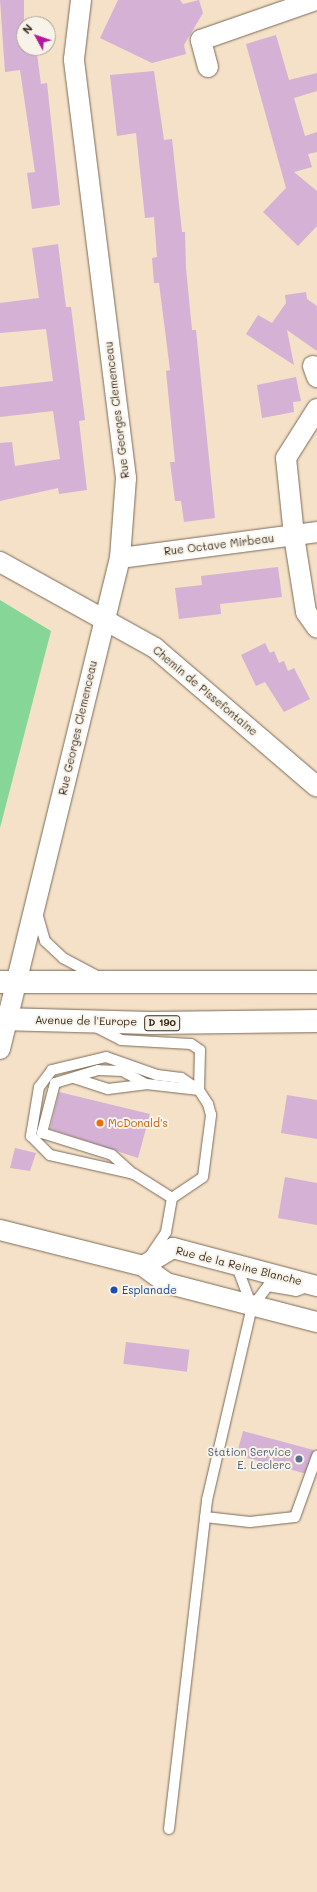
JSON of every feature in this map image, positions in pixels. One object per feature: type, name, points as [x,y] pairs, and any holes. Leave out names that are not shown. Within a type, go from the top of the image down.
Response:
[{"type":"main road","points":[[9,982],[317,982]]},
{"type":"main road","name":"Avenue de l'Europe","points":[[4,1019],[85,1021],[317,1021]]},
{"type":"street","name":"Rue Georges Clemenceau","points":[[0,1049],[9,982],[36,909],[102,621],[120,558],[126,478],[74,59],[82,0]]},
{"type":"street","points":[[208,67],[201,40],[316,0]]},
{"type":"street","points":[[317,409],[286,458],[294,536],[306,612],[317,628]]},
{"type":"street","name":"Rue Octave Mirbeau","points":[[120,558],[317,532]]},
{"type":"street","name":"Chemin de Pissefontaine","points":[[0,562],[102,621],[155,648],[317,787]]},
{"type":"street","points":[[0,1230],[143,1266],[166,1283],[252,1307],[317,1322]]},
{"type":"street","name":"Rue de la Reine Blanche","points":[[143,1266],[173,1248],[235,1262],[315,1285]]},
{"type":"lane","name":"Rue Georges Clemenceau","points":[[36,909],[45,940],[63,958],[105,981]]},
{"type":"lane","points":[[85,1021],[121,1040],[191,1044],[200,1050],[199,1090],[210,1115],[203,1178],[172,1198],[166,1232],[143,1266]]},
{"type":"lane","points":[[134,1174],[50,1155],[31,1136],[39,1087],[52,1070],[106,1057],[157,1074],[181,1078],[199,1090]]},
{"type":"lane","points":[[146,1084],[124,1071],[98,1070],[55,1083],[42,1133],[112,1155],[134,1174],[172,1198]]},
{"type":"lane","points":[[74,1078],[108,1089],[146,1084],[199,1090]]},
{"type":"lane","points":[[235,1262],[252,1307]]},
{"type":"lane","points":[[169,1829],[205,1517],[252,1307],[268,1286],[296,1291],[315,1285]]},
{"type":"lane","points":[[205,1517],[250,1522],[295,1517],[317,1456]]},
{"type":"green space","points":[[0,600],[51,631],[0,828]]},
{"type":"building","points":[[0,0],[24,0],[24,16],[16,16],[16,56],[37,56],[41,84],[47,83],[60,205],[32,209],[27,173],[35,172],[20,70],[5,72]]},
{"type":"building","points":[[118,0],[180,0],[183,4],[199,0],[203,13],[184,45],[186,54],[152,63],[100,38]]},
{"type":"building","points":[[276,35],[289,80],[317,73],[317,91],[294,98],[305,136],[317,132],[317,152],[308,154],[312,167],[294,172],[317,191],[317,226],[298,246],[263,212],[286,188],[246,44]]},
{"type":"building","points":[[154,71],[164,140],[172,139],[182,232],[185,232],[186,268],[192,330],[196,330],[215,518],[184,522],[181,501],[175,501],[170,462],[175,462],[166,371],[170,370],[159,283],[154,283],[152,258],[157,257],[154,217],[145,218],[136,133],[117,136],[110,75]]},
{"type":"building","points":[[58,244],[66,307],[71,307],[85,420],[79,421],[87,490],[59,494],[58,488],[0,501],[0,443],[12,442],[15,466],[60,459],[53,411],[0,417],[0,387],[53,381],[46,329],[0,333],[0,303],[39,298],[32,248]]},
{"type":"building","points":[[306,292],[307,299],[317,306],[317,351],[287,330],[294,365],[246,334],[258,315],[272,323],[286,303],[285,295]]},
{"type":"building","points":[[296,377],[301,401],[293,402],[294,412],[262,418],[257,385]]},
{"type":"building","points":[[278,567],[282,597],[220,604],[221,614],[179,619],[175,588],[202,585],[201,576]]},
{"type":"building","points":[[265,643],[270,653],[274,651],[279,663],[284,661],[288,671],[294,668],[310,699],[284,712],[265,682],[256,686],[241,655]]},
{"type":"building","name":"McDonald's","points":[[59,1092],[150,1114],[138,1158],[50,1129]]},
{"type":"building","points":[[287,1095],[317,1100],[317,1139],[281,1133]]},
{"type":"building","points":[[15,1148],[36,1153],[30,1171],[10,1168]]},
{"type":"building","points":[[285,1177],[317,1183],[317,1225],[278,1218]]},
{"type":"building","points":[[126,1342],[190,1350],[187,1372],[123,1364]]},
{"type":"building","points":[[243,1431],[314,1450],[308,1474],[237,1455]]},
{"type":"place","name":"McDonald's","points":[[100,1123]]},
{"type":"place","name":"Esplanade","points":[[114,1290]]},
{"type":"place","name":"Station Service E. Leclerc","points":[[299,1459]]}]
